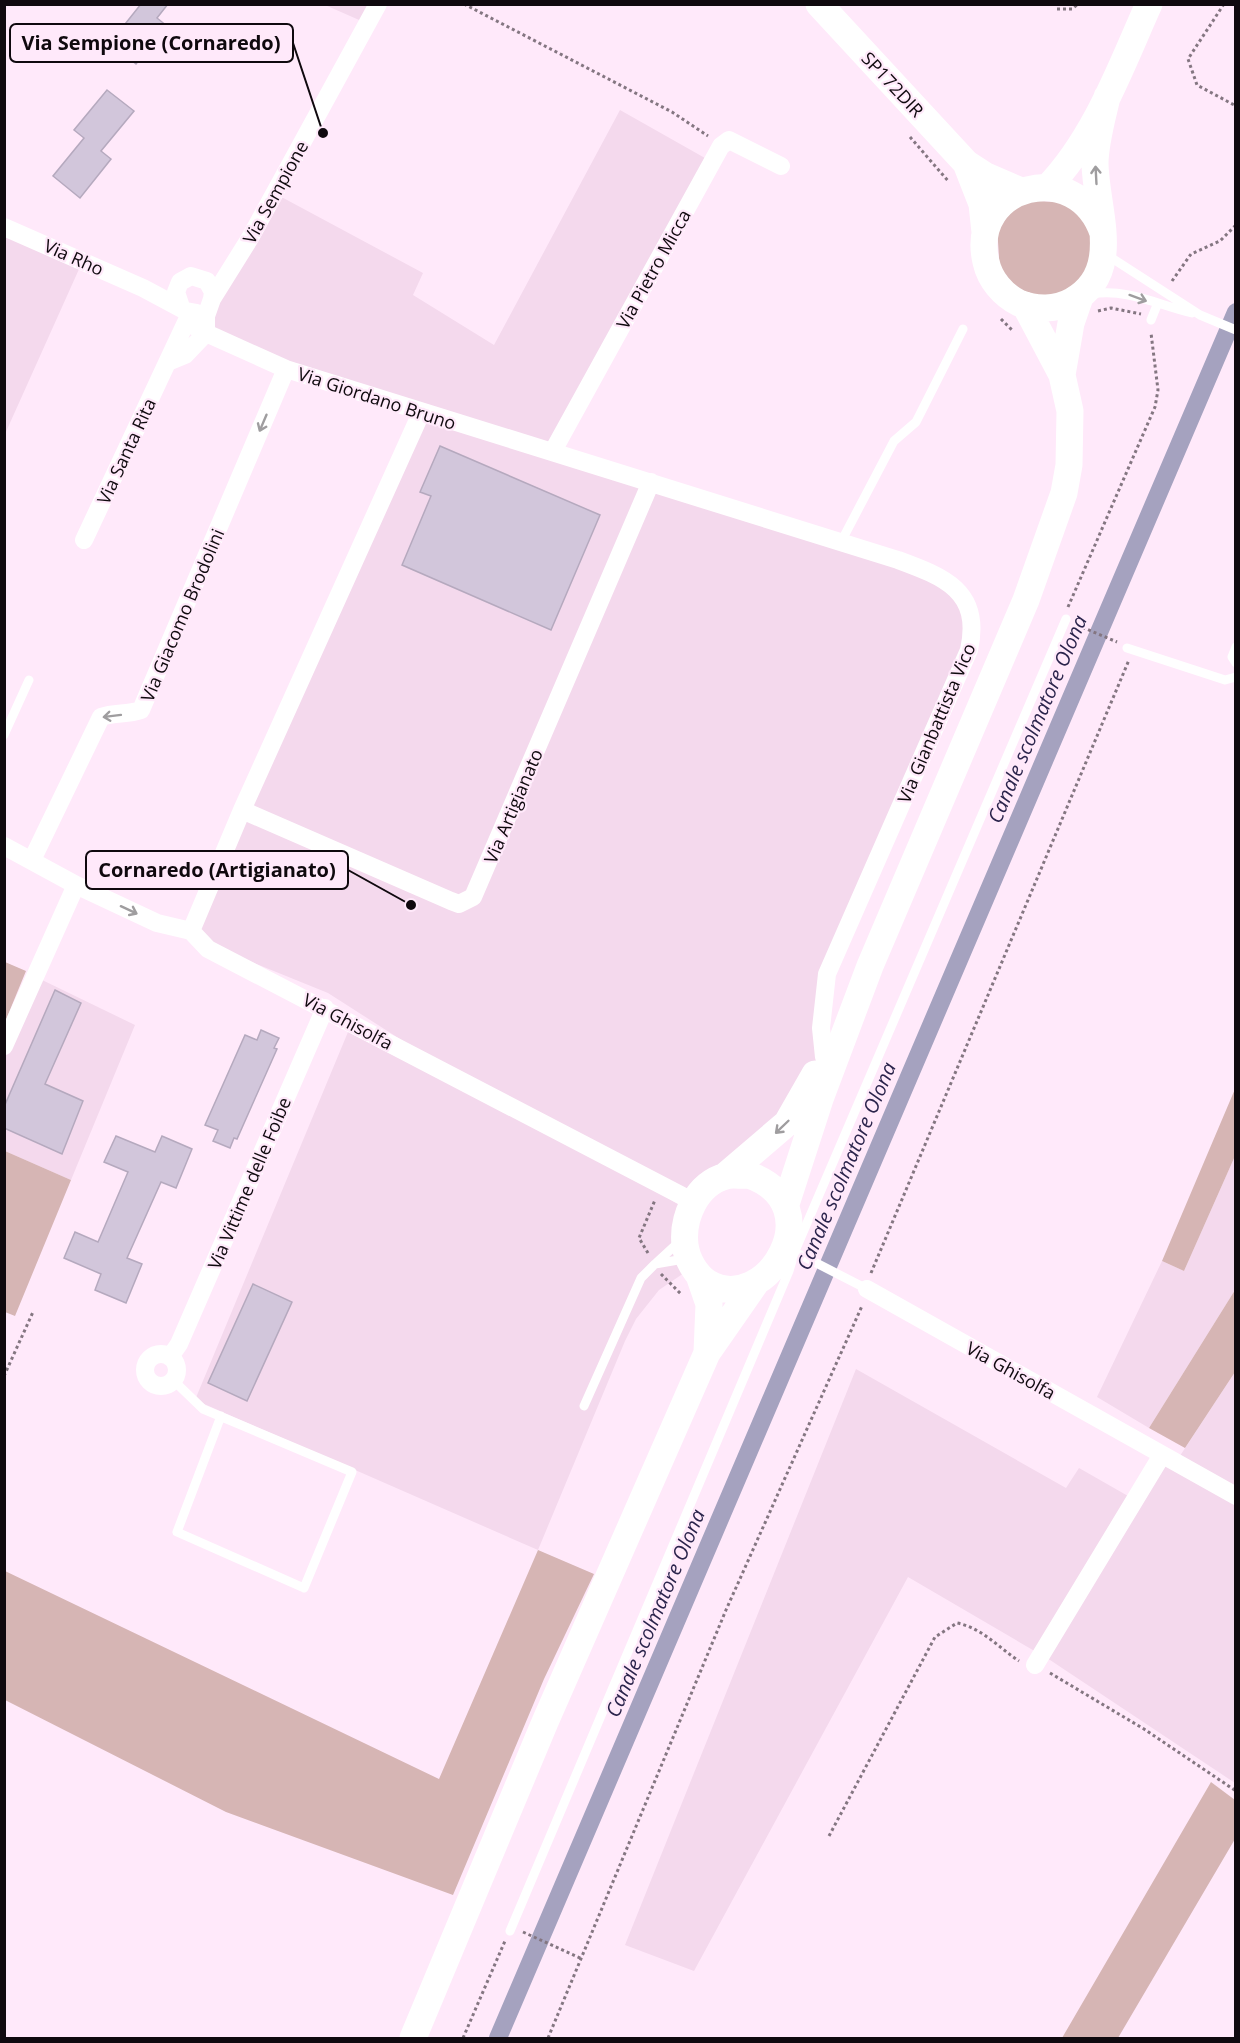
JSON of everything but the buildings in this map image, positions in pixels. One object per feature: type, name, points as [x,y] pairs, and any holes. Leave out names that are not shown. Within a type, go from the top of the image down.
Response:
[{"type":"main road","name":"SP172DIR","points":[[819,4],[966,163]]},
{"type":"main road","points":[[1048,187],[1065,170],[1107,97],[1149,4]]},
{"type":"main road","points":[[1062,375],[1071,323],[1080,297],[1099,274],[1104,243],[1095,162],[1107,97]]},
{"type":"main road","points":[[966,163],[986,176],[1021,191]]},
{"type":"main road","points":[[966,163],[982,204],[986,232],[984,251],[992,278],[1005,294],[1025,305],[1055,307],[1080,297]]},
{"type":"main road","points":[[986,232],[1002,204],[1021,191],[1048,187],[1064,190],[1083,201],[1094,213],[1104,243]]},
{"type":"main road","points":[[786,1204],[820,1099],[870,966],[1026,600],[1058,516],[1070,465],[1070,411],[1062,375],[1025,305]]},
{"type":"main road","points":[[707,1353],[709,1304],[683,1231],[692,1201],[787,1123],[824,1057],[870,966]]},
{"type":"main road","points":[[413,2038],[545,1722],[707,1353],[755,1284],[775,1265],[795,1251],[786,1204],[776,1191],[762,1180],[748,1175],[725,1176]]},
{"type":"main road","points":[[691,1258],[717,1288],[735,1289],[755,1284]]},
{"type":"street","name":"Via Sempione","points":[[211,302],[241,253],[378,4]]},
{"type":"street","points":[[721,146],[729,140],[781,166]]},
{"type":"street","name":"Via Pietro Micca","points":[[553,451],[721,146]]},
{"type":"street","name":"Via Rho","points":[[4,227],[143,288],[185,312]]},
{"type":"street","name":"Via Sempione","points":[[205,279],[222,270],[241,253]]},
{"type":"street","points":[[168,362],[185,355],[206,333],[205,323],[211,302],[211,286],[205,279],[191,276],[178,286],[176,298],[185,312],[199,312],[211,302]]},
{"type":"street","name":"Via Rho","points":[[143,288],[178,286]]},
{"type":"street","name":"Via Giordano Bruno","points":[[185,312],[192,325],[206,333],[286,369],[421,413],[553,451]]},
{"type":"street","name":"Via Santa Rita","points":[[84,540],[168,362],[185,312]]},
{"type":"street","name":"Via Giacomo Brodolini","points":[[32,860],[101,717],[112,713],[128,715],[141,710],[286,369]]},
{"type":"street","points":[[191,931],[242,810],[421,413]]},
{"type":"street","name":"Via Gianbattista Vico","points":[[553,451],[941,576],[957,590],[969,609],[974,630],[965,661],[827,975],[821,1028],[824,1057]]},
{"type":"street","name":"Via Artigianato","points":[[242,810],[451,901],[459,904],[466,902],[478,887],[651,482]]},
{"type":"street","name":"Via Ghisolfa","points":[[4,846],[76,885],[157,923],[191,931],[208,949],[692,1201]]},
{"type":"street","points":[[4,1046],[76,885]]},
{"type":"street","name":"Via Vittime delle Foibe","points":[[170,1357],[179,1344],[325,1008]]},
{"type":"street","name":"Via Ghisolfa","points":[[867,1289],[1236,1496]]},
{"type":"street","points":[[160,1354],[170,1357],[176,1366],[173,1380],[160,1386],[150,1382],[145,1373],[150,1358],[160,1354]]},
{"type":"street","points":[[1035,1665],[1162,1455]]},
{"type":"lane","points":[[1104,243],[1165,293],[1200,315],[1236,330]]},
{"type":"lane","points":[[1080,297],[1106,291],[1124,293],[1156,305],[1200,315]]},
{"type":"lane","points":[[1151,320],[1156,305]]},
{"type":"lane","points":[[841,542],[894,441],[916,422],[963,329]]},
{"type":"lane","points":[[515,1931],[789,1271],[795,1251],[918,970],[1066,619]]},
{"type":"lane","points":[[1236,647],[1232,657],[1236,663]]},
{"type":"lane","points":[[1127,648],[1225,680],[1236,677]]},
{"type":"lane","points":[[4,735],[29,680]]},
{"type":"lane","name":"Via Ghisolfa","points":[[795,1251],[867,1289]]},
{"type":"lane","points":[[655,1264],[691,1258]]},
{"type":"lane","points":[[584,1406],[641,1278],[655,1264],[671,1259],[691,1258]]},
{"type":"lane","points":[[173,1380],[203,1409],[221,1416],[352,1472],[304,1588],[177,1532],[221,1416]]},
{"type":"path","points":[[464,4],[679,116],[721,146]]},
{"type":"path","points":[[1057,9],[1072,9],[1078,4]]},
{"type":"path","points":[[1224,4],[1188,59],[1197,85],[1236,106]]},
{"type":"path","points":[[1165,293],[1191,254],[1220,241],[1236,225]]},
{"type":"path","points":[[548,2038],[726,1610],[867,1289],[875,1260],[1130,656],[1127,648],[1081,626]]},
{"type":"path","points":[[4,1376],[33,1312]]},
{"type":"path","points":[[829,1836],[928,1648],[935,1637],[957,1623],[978,1630],[1018,1660],[1035,1665],[1144,1729],[1236,1791]]},
{"type":"path","points":[[463,2038],[515,1931],[582,1959]]},
{"type":"shaded area","points":[[325,5],[376,5],[366,23]]},
{"type":"shaded area","points":[[620,110],[712,162],[553,451],[941,576],[974,630],[827,974],[824,1057],[807,1092],[692,1201],[414,1048],[328,993],[217,948],[191,931],[414,409],[286,369],[205,323],[274,193],[423,273],[413,295],[494,345]]},
{"type":"shaded area","points":[[1024,200],[1070,203],[1092,227],[1094,263],[1065,295],[1028,296],[1000,273],[997,226]]},
{"type":"shaded area","points":[[5,225],[84,258],[5,434]]},
{"type":"shaded area","points":[[5,962],[26,971],[5,1022]]},
{"type":"shaded area","points":[[38,978],[135,1025],[71,1180],[5,1151],[5,1054]]},
{"type":"shaded area","points":[[348,1032],[638,1180],[681,1206],[684,1273],[659,1290],[636,1319],[538,1550],[195,1400]]},
{"type":"shaded area","points":[[1235,1089],[1235,1156],[1184,1271],[1162,1261]]},
{"type":"shaded area","points":[[5,1151],[71,1180],[15,1316],[5,1312]]},
{"type":"shaded area","points":[[1235,1156],[1235,1290],[1149,1428],[1097,1397],[1162,1261],[1184,1271]]},
{"type":"shaded area","points":[[1235,1290],[1235,1372],[1185,1448],[1149,1428]]},
{"type":"shaded area","points":[[856,1369],[1066,1488],[1079,1468],[1128,1496],[1151,1457],[1172,1468],[1235,1372],[1235,1783],[1050,1660],[908,1577],[694,1971],[625,1945]]},
{"type":"shaded area","points":[[538,1550],[594,1574],[544,1679],[453,1895],[226,1812],[5,1700],[5,1571],[439,1779]]},
{"type":"shaded area","points":[[1211,1782],[1235,1800],[1235,1839],[1118,2038],[1062,2038]]},
{"type":"waterway","name":"Canale scolmatore Olona","points":[[498,2038],[1236,312]]},
{"type":"place","name":"Via Sempione (Cornaredo)","points":[[323,133]]},
{"type":"place","name":"Cornaredo (Artigianato)","points":[[411,905]]}]
